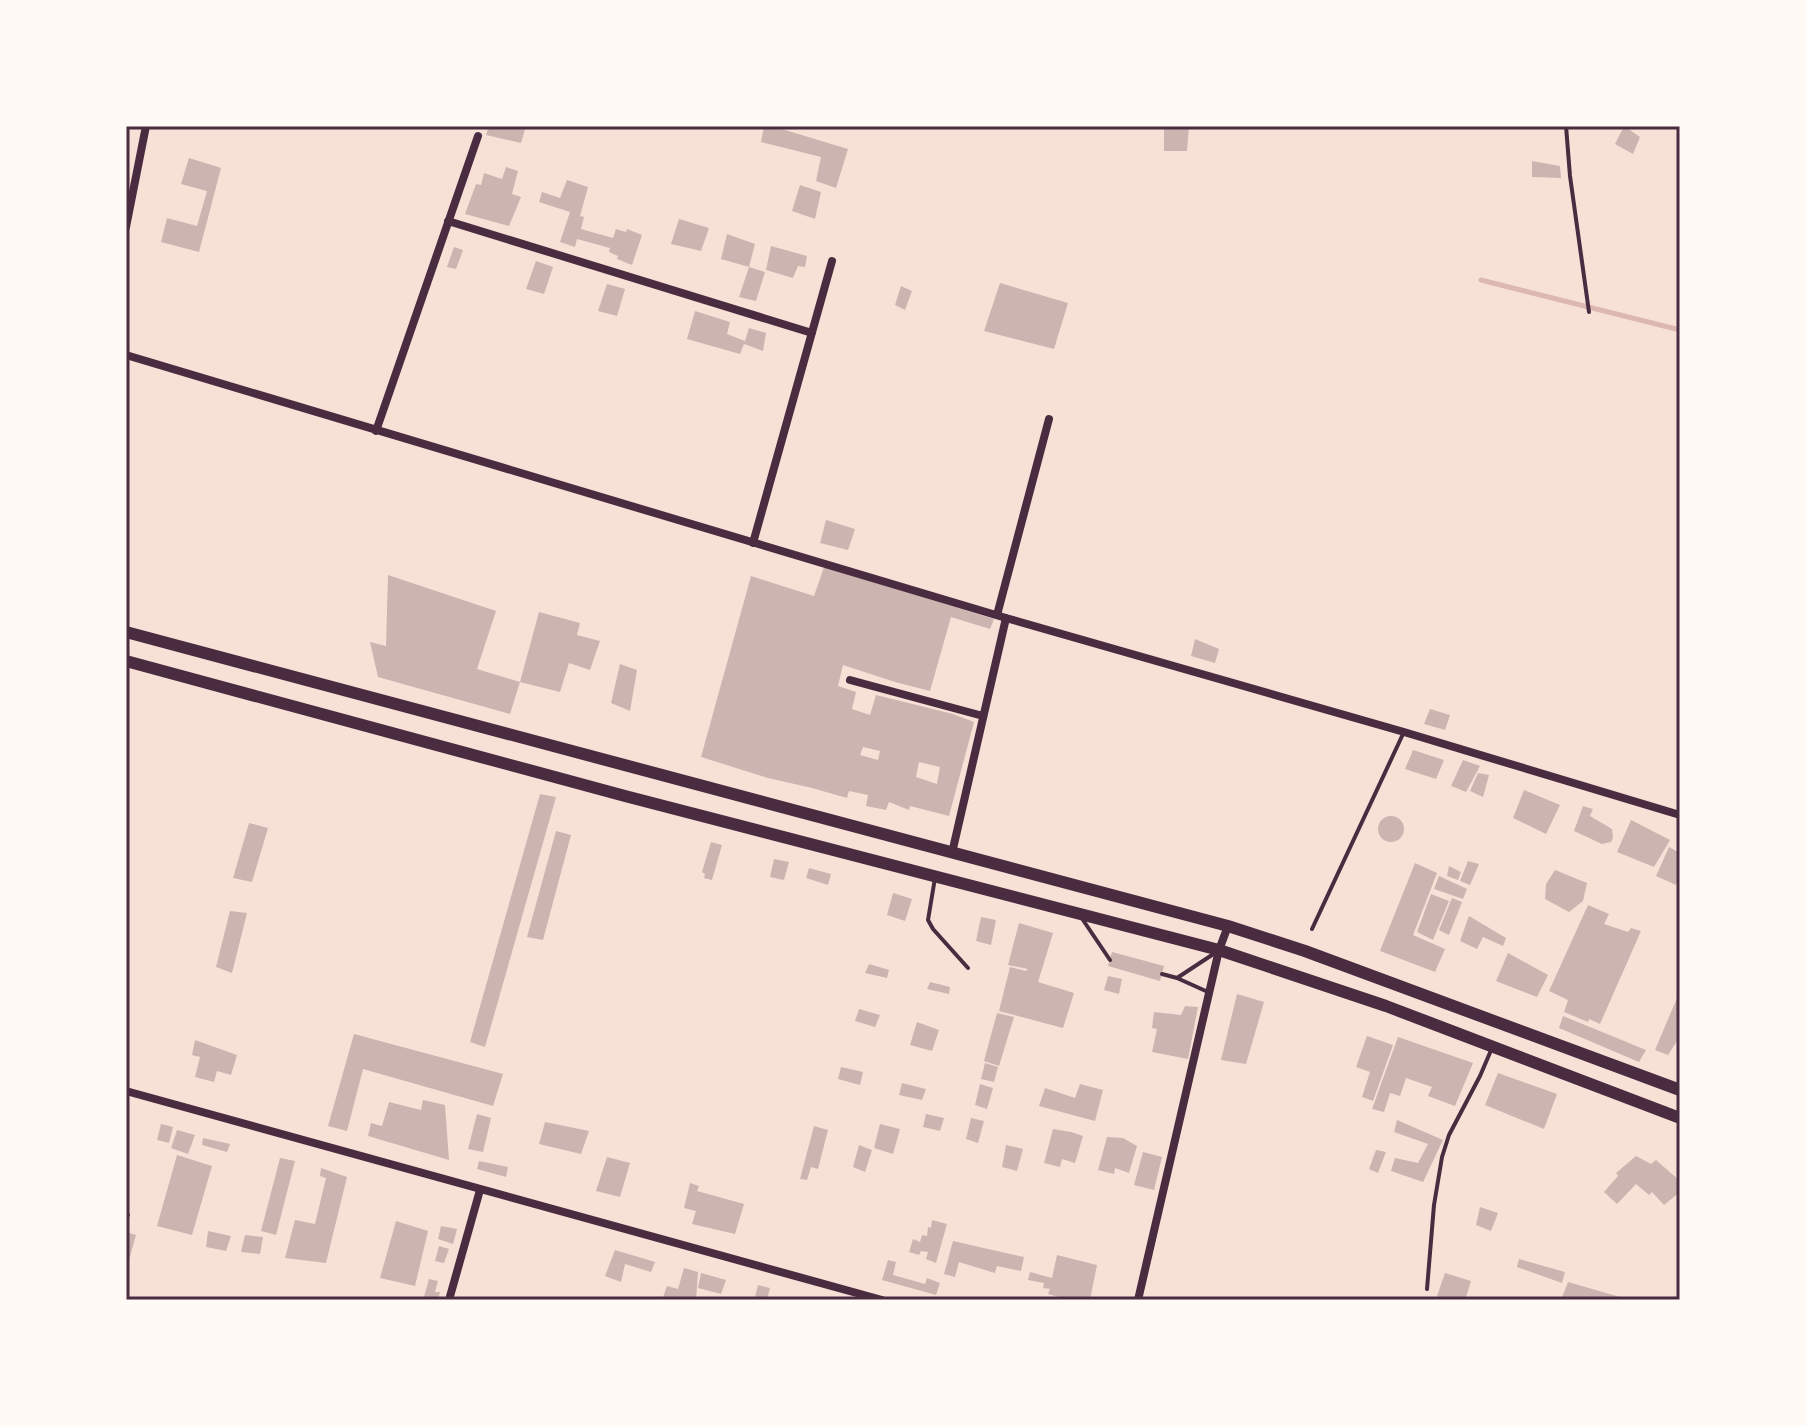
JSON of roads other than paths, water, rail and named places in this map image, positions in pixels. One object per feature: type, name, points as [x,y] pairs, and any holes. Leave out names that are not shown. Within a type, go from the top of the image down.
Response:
[{"type":"main road","points":[[126,632],[1228,926],[1305,951],[1680,1090]]},
{"type":"main road","points":[[126,661],[625,796],[1219,950],[1386,1006],[1680,1118]]},
{"type":"street","points":[[126,227],[146,126]]},
{"type":"street","points":[[376,431],[478,136]]},
{"type":"street","points":[[448,221],[812,333]]},
{"type":"street","points":[[753,543],[832,261]]},
{"type":"street","points":[[126,355],[1002,617],[1680,815]]},
{"type":"street","points":[[952,853],[1002,617],[1049,419]]},
{"type":"street","points":[[850,680],[983,716]]},
{"type":"street","points":[[1138,1300],[1219,950],[1228,926]]},
{"type":"street","points":[[126,1091],[882,1300]]},
{"type":"street","points":[[449,1300],[480,1190]]},
{"type":"lane","points":[[1566,126],[1589,312]]},
{"type":"lane","points":[[1312,929],[1404,732]]},
{"type":"lane","points":[[935,877],[928,920],[968,968]]},
{"type":"lane","points":[[1079,914],[1110,960]]},
{"type":"lane","points":[[1177,978],[1219,950]]},
{"type":"lane","points":[[1162,974],[1209,992]]},
{"type":"lane","points":[[1427,1289],[1434,1205],[1442,1157],[1449,1135],[1493,1046]]},
{"type":"waterway","points":[[1481,280],[1680,330]]}]
